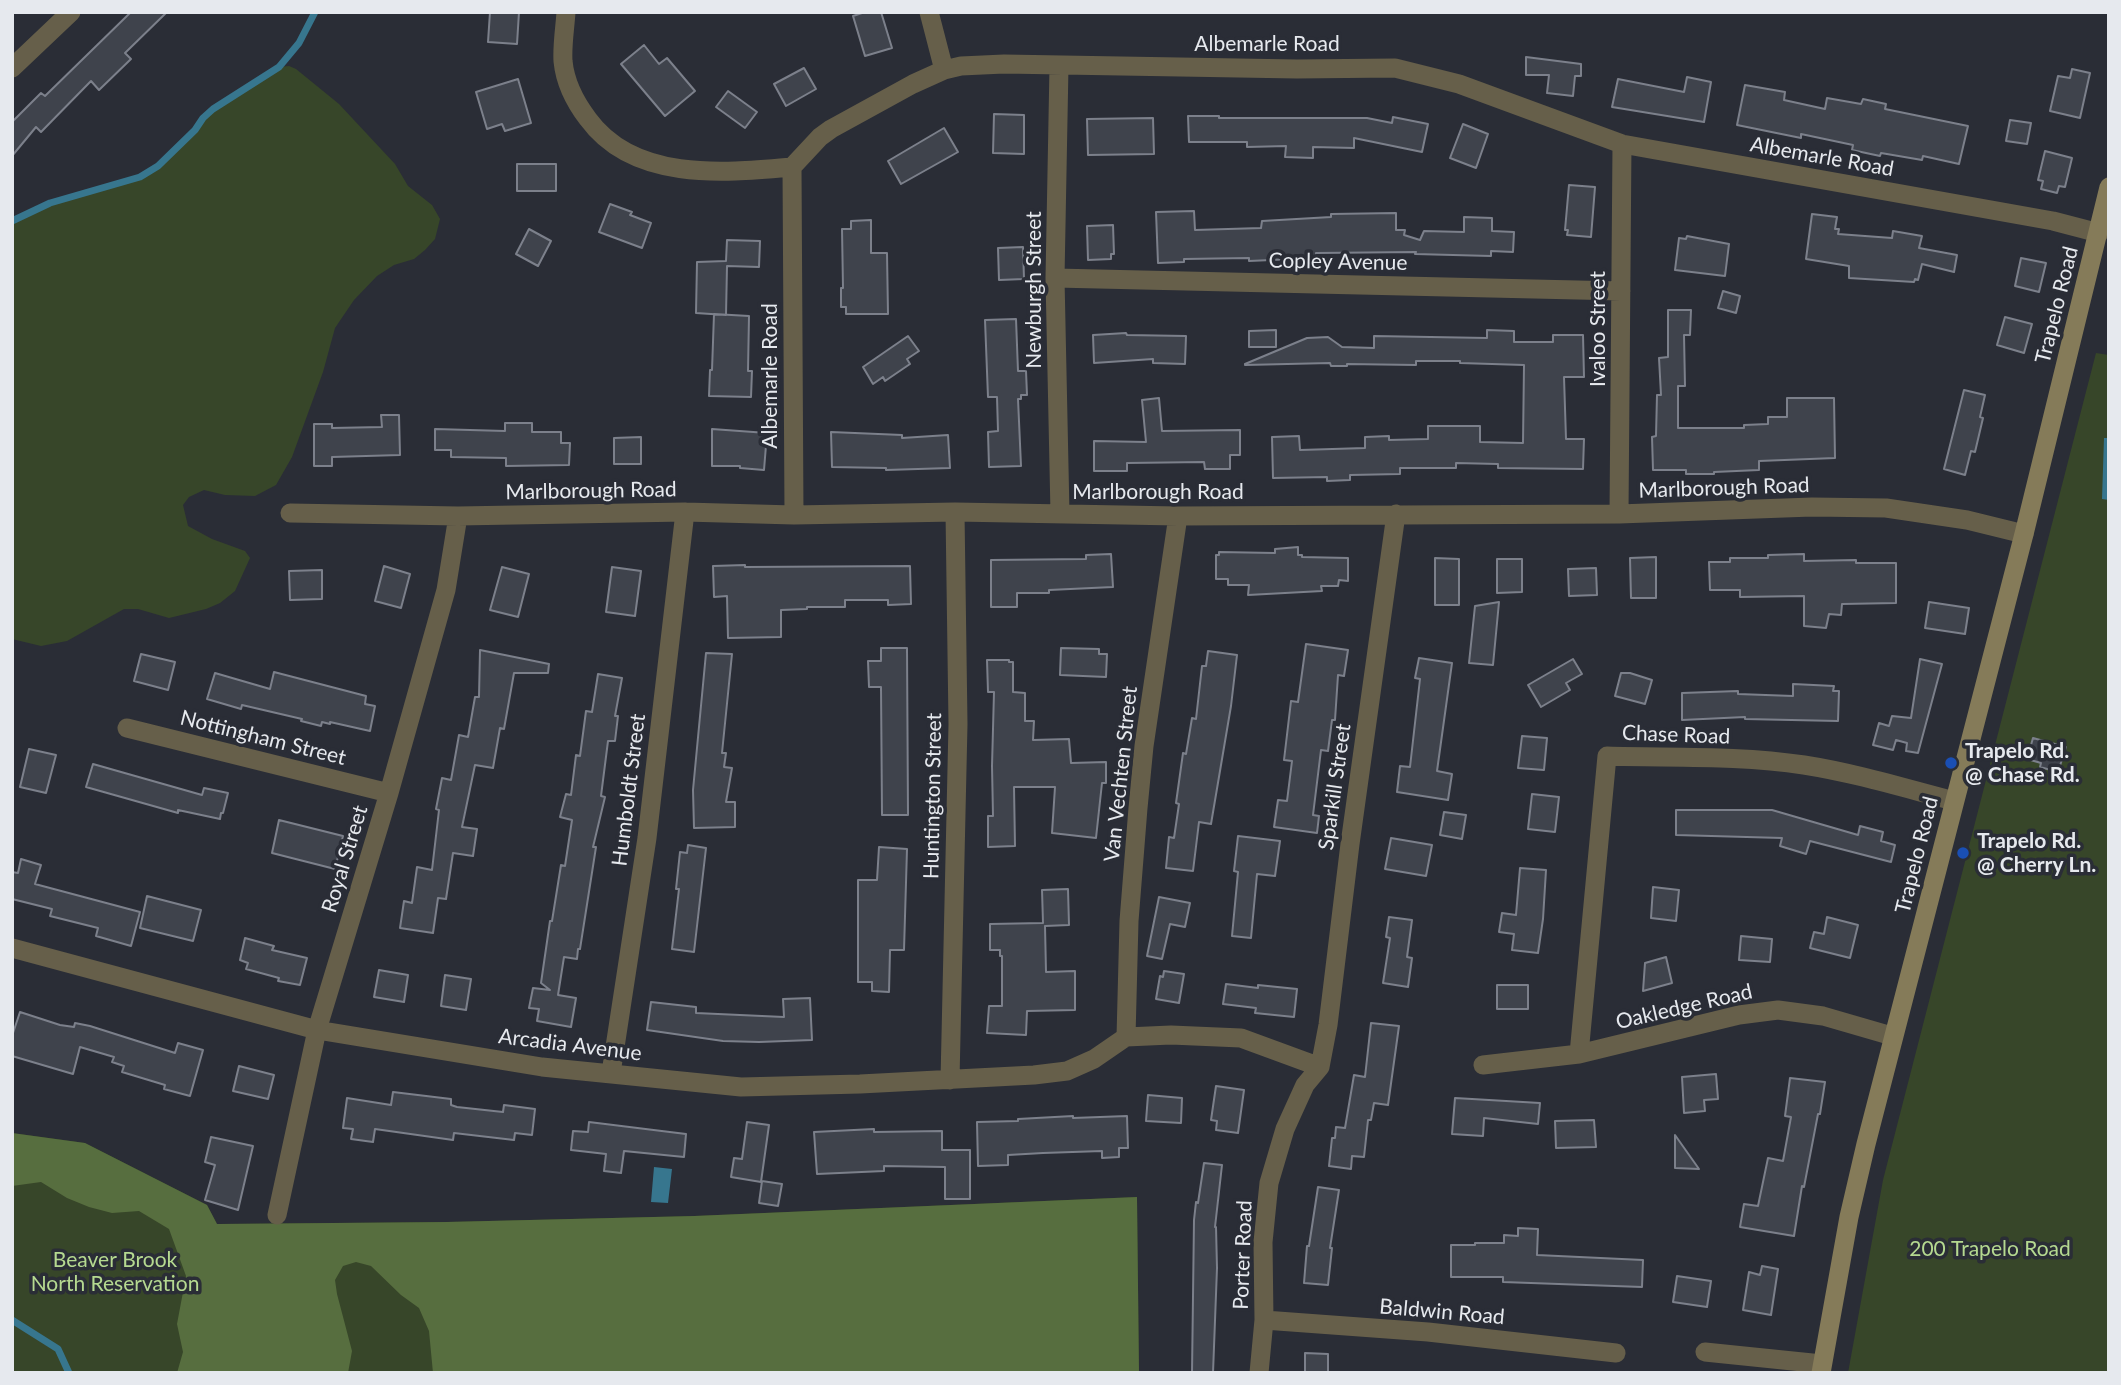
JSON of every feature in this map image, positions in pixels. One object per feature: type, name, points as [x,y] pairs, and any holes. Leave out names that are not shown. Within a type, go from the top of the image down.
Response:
[{"type":"main road","name":"Trapelo Road","points":[[1822,1368],[1849,1217],[1892,1037],[2024,534],[2109,187]]},
{"type":"street","points":[[12,68],[71,12]]},
{"type":"street","points":[[566,12],[563,59],[566,77],[581,111],[594,128],[617,146],[642,160],[665,166],[750,170],[792,167]]},
{"type":"street","points":[[929,12],[944,70]]},
{"type":"street","name":"Albemarle Road","points":[[794,515],[792,167],[831,129],[913,84],[944,70],[961,66],[1395,68],[1459,84],[1622,144],[2053,221],[2098,233]]},
{"type":"street","name":"Newburgh Street","points":[[1059,66],[1055,278],[1060,514]]},
{"type":"street","name":"Ivaloo Street","points":[[1619,514],[1622,144]]},
{"type":"street","name":"Copley Avenue","points":[[1055,278],[1621,291]]},
{"type":"street","name":"Marlborough Road","points":[[290,513],[458,516],[685,512],[794,515],[955,512],[1178,516],[1619,514],[1812,507],[1886,508],[1967,520],[2024,534]]},
{"type":"street","name":"Humboldt Street","points":[[611,1073],[647,838],[685,512]]},
{"type":"street","name":"Huntington Street","points":[[950,1080],[958,723],[955,512]]},
{"type":"street","name":"Sparkill Street","points":[[1320,1067],[1328,1025],[1396,514]]},
{"type":"street","name":"Royal Street","points":[[277,1215],[317,1030],[389,793],[446,590],[458,516]]},
{"type":"street","name":"Van Vechten Street","points":[[1126,1037],[1129,921],[1144,746],[1178,516]]},
{"type":"street","name":"Nottingham Street","points":[[127,728],[389,793]]},
{"type":"street","name":"Chase Road","points":[[1579,1054],[1607,756],[1802,765],[1860,775],[1954,802]]},
{"type":"street","name":"Arcadia Avenue","points":[[12,948],[317,1030],[542,1067],[741,1087],[1003,1078],[1067,1071],[1094,1059],[1126,1037]]},
{"type":"street","name":"Oakledge Road","points":[[1483,1065],[1579,1054],[1739,1015],[1778,1010],[1822,1016],[1892,1037]]},
{"type":"street","points":[[1126,1037],[1171,1035],[1241,1038],[1320,1067]]},
{"type":"street","name":"Porter Road","points":[[1259,1373],[1264,1320],[1263,1242],[1269,1182],[1285,1129],[1305,1085],[1320,1067]]},
{"type":"street","name":"Baldwin Road","points":[[1264,1320],[1428,1332],[1616,1353]]},
{"type":"street","points":[[1705,1352],[1822,1368]]},
{"type":"green space","points":[[289,66],[339,104],[395,164],[408,186],[432,205],[440,219],[435,239],[414,259],[394,265],[377,276],[354,300],[335,328],[323,372],[292,457],[276,485],[255,496],[225,495],[204,490],[189,497],[183,505],[188,526],[212,539],[245,551],[250,558],[235,591],[220,603],[206,609],[169,618],[138,609],[124,609],[67,641],[41,646],[12,639],[12,221],[50,203],[140,177],[171,154],[213,109],[279,67]]},
{"type":"green space","name":"200 Trapelo Road","points":[[2096,353],[2109,355],[2109,1373],[1848,1373],[1883,1180]]},
{"type":"green space","name":"Beaver Brook North Reservation","points":[[12,1133],[85,1143],[207,1205],[217,1224],[694,1216],[1137,1197],[1139,1373],[12,1373]]},
{"type":"green space","name":"Beaver Brook North Reservation","points":[[12,1133],[85,1143],[207,1205],[217,1224],[694,1216],[1137,1197],[1139,1373],[433,1373],[429,1331],[419,1308],[371,1266],[356,1262],[343,1266],[335,1280],[352,1351],[348,1373],[177,1373],[183,1352],[177,1324],[186,1276],[169,1229],[139,1211],[112,1213],[89,1207],[67,1198],[41,1182],[12,1186]]},
{"type":"water","points":[[2104,438],[2109,438],[2109,500],[2102,499]]},
{"type":"water","points":[[654,1167],[672,1169],[668,1203],[651,1202]]},
{"type":"building","points":[[131,12],[167,12],[125,53],[131,59],[99,90],[91,81],[41,132],[36,127],[12,156],[12,122],[41,93],[45,96]]},
{"type":"building","points":[[490,12],[519,12],[517,44],[488,42]]},
{"type":"building","points":[[865,12],[881,12],[892,48],[865,56],[853,16]]},
{"type":"building","points":[[644,45],[659,64],[667,58],[695,91],[665,116],[621,64]]},
{"type":"building","points":[[1526,57],[1581,64],[1581,76],[1575,76],[1573,96],[1547,93],[1549,75],[1526,75]]},
{"type":"building","points":[[804,68],[816,89],[786,106],[774,84]]},
{"type":"building","points":[[2072,69],[2090,73],[2080,118],[2050,111],[2058,76],[2070,78]]},
{"type":"building","points":[[1687,77],[1711,82],[1704,122],[1612,107],[1618,79],[1684,92]]},
{"type":"building","points":[[518,79],[531,123],[505,131],[502,124],[487,129],[476,92]]},
{"type":"building","points":[[1745,85],[1785,92],[1784,100],[1825,109],[1827,98],[1861,104],[1863,99],[1886,104],[1885,109],[1968,126],[1959,164],[1923,156],[1922,160],[1881,153],[1880,156],[1852,150],[1853,145],[1737,125]]},
{"type":"building","points":[[728,91],[757,112],[745,128],[716,107]]},
{"type":"building","points":[[994,114],[1024,115],[1024,154],[993,153]]},
{"type":"building","points":[[1188,116],[1367,118],[1392,123],[1393,117],[1428,124],[1422,152],[1354,138],[1354,148],[1313,147],[1313,158],[1285,157],[1286,146],[1247,147],[1247,142],[1189,142]]},
{"type":"building","points":[[1153,118],[1154,154],[1088,155],[1087,119]]},
{"type":"building","points":[[2010,120],[2031,123],[2027,144],[2006,141]]},
{"type":"building","points":[[1463,124],[1488,134],[1476,168],[1450,158]]},
{"type":"building","points":[[944,128],[958,152],[901,184],[888,161]]},
{"type":"building","points":[[2045,151],[2072,158],[2065,187],[2059,186],[2057,193],[2041,189],[2043,181],[2038,180]]},
{"type":"building","points":[[517,164],[556,164],[556,191],[517,191]]},
{"type":"building","points":[[1569,185],[1595,187],[1591,237],[1567,235],[1568,230],[1565,230]]},
{"type":"building","points":[[610,204],[651,223],[642,248],[599,232]]},
{"type":"building","points":[[1194,211],[1195,230],[1261,228],[1262,221],[1331,217],[1331,214],[1396,213],[1396,230],[1405,230],[1404,235],[1420,240],[1424,231],[1464,232],[1464,217],[1492,218],[1492,231],[1514,232],[1513,252],[1491,251],[1491,256],[1415,254],[1416,252],[1316,253],[1316,258],[1249,261],[1249,258],[1184,259],[1184,262],[1158,263],[1156,212]]},
{"type":"building","points":[[1812,214],[1837,217],[1835,229],[1839,229],[1838,234],[1892,238],[1893,231],[1922,236],[1919,248],[1957,255],[1954,272],[1922,264],[1918,280],[1915,279],[1914,282],[1849,278],[1849,266],[1806,259]]},
{"type":"building","points":[[871,220],[871,253],[887,253],[888,314],[846,314],[846,307],[841,307],[842,229],[851,229],[851,221]]},
{"type":"building","points":[[1113,225],[1114,254],[1111,254],[1111,259],[1088,260],[1087,226]]},
{"type":"building","points":[[529,229],[551,241],[538,266],[516,254]]},
{"type":"building","points":[[1687,236],[1729,244],[1725,276],[1675,270],[1679,238],[1686,239]]},
{"type":"building","points":[[727,240],[760,241],[759,267],[727,266],[726,315],[696,313],[697,262],[726,261]]},
{"type":"building","points":[[1023,247],[1024,279],[999,280],[998,248]]},
{"type":"building","points":[[2021,258],[2046,263],[2039,292],[2015,286]]},
{"type":"building","points":[[1723,291],[1740,296],[1736,313],[1718,308]]},
{"type":"building","points":[[1668,310],[1691,310],[1690,335],[1684,335],[1685,386],[1678,386],[1678,428],[1744,428],[1744,425],[1768,424],[1768,417],[1787,417],[1787,398],[1834,398],[1835,458],[1759,461],[1759,470],[1714,474],[1686,474],[1686,470],[1653,470],[1652,437],[1656,436],[1657,395],[1661,395],[1659,358],[1668,357]]},
{"type":"building","points":[[714,314],[749,316],[748,371],[752,371],[751,397],[709,396]]},
{"type":"building","points":[[2005,317],[2032,324],[2024,353],[1997,345]]},
{"type":"building","points":[[1016,319],[1018,371],[1026,371],[1027,395],[1021,395],[1021,399],[1018,399],[1021,466],[989,467],[988,432],[998,431],[997,397],[988,397],[985,320]]},
{"type":"building","points":[[1276,330],[1276,347],[1249,347],[1249,331]]},
{"type":"building","points":[[1487,330],[1514,331],[1514,342],[1553,342],[1553,335],[1583,335],[1584,377],[1564,377],[1566,439],[1584,439],[1583,469],[1498,468],[1498,464],[1456,463],[1456,468],[1400,468],[1400,474],[1350,475],[1350,480],[1327,481],[1327,477],[1273,478],[1272,437],[1299,436],[1300,450],[1365,448],[1365,437],[1389,436],[1389,440],[1428,439],[1428,426],[1480,426],[1480,442],[1523,443],[1524,365],[1416,361],[1416,365],[1245,365],[1307,338],[1328,337],[1342,347],[1374,348],[1374,336],[1487,338]]},
{"type":"building","points":[[1126,333],[1186,336],[1185,364],[1153,363],[1153,359],[1094,363],[1093,335]]},
{"type":"building","points":[[908,336],[919,351],[907,359],[910,364],[885,381],[883,377],[873,384],[863,367]]},
{"type":"building","points":[[1964,390],[1985,395],[1975,452],[1971,451],[1965,475],[1944,469]]},
{"type":"building","points":[[1159,398],[1162,431],[1240,430],[1240,455],[1230,455],[1230,469],[1205,469],[1204,462],[1127,463],[1127,471],[1094,471],[1094,441],[1146,442],[1142,400]]},
{"type":"building","points":[[381,415],[399,415],[400,455],[332,457],[332,466],[314,466],[314,424],[332,424],[332,428],[382,427]]},
{"type":"building","points":[[505,423],[532,423],[532,432],[561,432],[561,443],[570,443],[569,465],[506,466],[506,458],[451,457],[451,450],[435,450],[435,429],[505,431]]},
{"type":"building","points":[[712,429],[767,433],[764,470],[740,466],[712,466]]},
{"type":"building","points":[[831,432],[902,435],[902,438],[948,435],[950,468],[886,470],[832,467]]},
{"type":"building","points":[[641,437],[641,464],[614,464],[614,438]]},
{"type":"building","points":[[1298,547],[1298,555],[1302,557],[1348,558],[1348,581],[1339,580],[1338,586],[1321,586],[1322,591],[1248,595],[1249,585],[1228,585],[1228,579],[1216,579],[1216,555],[1219,555],[1219,552],[1275,553],[1275,549]]},
{"type":"building","points":[[1111,554],[1113,587],[1017,593],[1017,607],[991,607],[991,560],[1086,559],[1086,555]]},
{"type":"building","points":[[1804,554],[1804,561],[1856,560],[1856,563],[1896,563],[1896,603],[1842,604],[1841,615],[1829,614],[1826,628],[1804,626],[1804,596],[1740,597],[1740,590],[1710,590],[1709,562],[1730,562],[1730,558]]},
{"type":"building","points":[[1656,557],[1656,598],[1631,598],[1630,558]]},
{"type":"building","points":[[1435,558],[1459,559],[1459,605],[1435,605]]},
{"type":"building","points":[[1497,559],[1522,559],[1522,592],[1497,593]]},
{"type":"building","points":[[384,566],[410,574],[401,608],[375,601]]},
{"type":"building","points":[[713,566],[910,566],[911,604],[888,605],[888,600],[845,600],[845,607],[781,610],[781,637],[728,638],[727,596],[714,597]]},
{"type":"building","points":[[502,567],[529,574],[518,617],[490,610]]},
{"type":"building","points":[[612,567],[641,571],[635,616],[606,612]]},
{"type":"building","points":[[1596,568],[1597,595],[1569,596],[1568,569]]},
{"type":"building","points":[[322,570],[322,599],[290,600],[289,571]]},
{"type":"building","points":[[1499,602],[1493,665],[1469,663],[1475,606]]},
{"type":"building","points":[[1929,602],[1969,608],[1965,634],[1925,628]]},
{"type":"building","points":[[1306,644],[1348,650],[1344,676],[1338,675],[1335,720],[1332,720],[1328,751],[1321,750],[1313,815],[1319,816],[1317,833],[1274,827],[1278,800],[1287,801],[1292,761],[1284,760],[1291,701],[1298,702]]},
{"type":"building","points":[[881,648],[907,648],[908,815],[882,815],[881,687],[869,687],[868,661],[881,661]]},
{"type":"building","points":[[1061,648],[1099,649],[1099,654],[1107,654],[1106,677],[1060,675]]},
{"type":"building","points":[[480,650],[549,664],[548,673],[514,673],[504,729],[500,728],[493,768],[475,765],[462,827],[477,829],[473,856],[453,853],[446,899],[438,898],[433,933],[400,928],[404,901],[412,903],[417,867],[432,870],[439,810],[436,809],[442,778],[451,780],[459,735],[468,737],[475,697],[479,697]]},
{"type":"building","points":[[1208,651],[1237,655],[1211,824],[1199,822],[1193,871],[1166,868],[1169,837],[1174,838],[1183,753],[1186,754],[1192,718],[1196,719],[1202,666],[1206,666]]},
{"type":"building","points":[[706,653],[732,654],[722,753],[726,753],[724,767],[732,768],[726,802],[735,802],[735,827],[694,828],[693,790]]},
{"type":"building","points":[[141,654],[175,662],[168,690],[134,681]]},
{"type":"building","points":[[1419,658],[1452,663],[1437,771],[1452,774],[1448,800],[1397,792],[1400,766],[1410,767],[1420,679],[1415,678]]},
{"type":"building","points":[[1573,659],[1582,674],[1566,683],[1570,690],[1541,707],[1528,685]]},
{"type":"building","points":[[1920,659],[1942,664],[1918,753],[1906,751],[1907,743],[1896,740],[1893,750],[1873,745],[1879,723],[1889,726],[1892,716],[1911,718]]},
{"type":"building","points":[[987,660],[1013,662],[1013,692],[1025,693],[1025,721],[1034,721],[1033,740],[1069,739],[1071,763],[1106,762],[1106,783],[1102,783],[1096,838],[1052,833],[1055,787],[1014,787],[1015,846],[988,847],[988,816],[993,816],[994,692],[988,692]]},
{"type":"building","points":[[274,672],[366,696],[365,704],[375,706],[370,731],[330,722],[322,722],[321,726],[301,721],[302,719],[242,705],[241,709],[207,699],[215,673],[270,689]]},
{"type":"building","points":[[1621,673],[1652,680],[1645,704],[1615,696]]},
{"type":"building","points":[[598,674],[622,678],[615,716],[618,716],[615,741],[608,741],[601,796],[605,797],[593,847],[596,847],[580,949],[577,959],[564,957],[558,995],[576,998],[571,1027],[537,1021],[539,1009],[529,1008],[533,988],[550,990],[541,983],[550,921],[561,865],[565,866],[572,820],[560,817],[566,794],[571,795],[576,755],[580,756],[586,711],[592,712]]},
{"type":"building","points":[[1793,684],[1834,686],[1833,691],[1839,691],[1838,721],[1745,717],[1682,720],[1682,693],[1738,691],[1738,694],[1793,696]]},
{"type":"building","points":[[1522,736],[1547,738],[1544,770],[1518,768]]},
{"type":"building","points":[[2033,738],[2066,747],[2058,772],[2040,767],[2041,763],[2027,759]]},
{"type":"building","points":[[29,749],[56,755],[46,793],[20,787]]},
{"type":"building","points":[[93,764],[202,795],[204,788],[228,793],[223,813],[220,819],[178,810],[178,813],[86,787]]},
{"type":"building","points":[[1532,794],[1559,797],[1555,832],[1528,829]]},
{"type":"building","points":[[1676,810],[1772,810],[1858,835],[1860,826],[1883,832],[1881,841],[1895,845],[1891,862],[1810,841],[1806,854],[1780,846],[1782,838],[1676,835]]},
{"type":"building","points":[[1444,812],[1466,815],[1462,839],[1440,835]]},
{"type":"building","points":[[279,820],[343,836],[335,869],[272,853]]},
{"type":"building","points":[[1238,836],[1280,841],[1275,876],[1257,874],[1251,938],[1232,936],[1238,872],[1234,871]]},
{"type":"building","points":[[1391,838],[1432,845],[1426,876],[1385,869]]},
{"type":"building","points":[[688,845],[706,848],[694,952],[672,949],[680,852],[687,853]]},
{"type":"building","points":[[879,847],[907,849],[904,950],[890,950],[889,992],[872,991],[872,982],[858,982],[858,880],[877,880]]},
{"type":"building","points":[[21,859],[41,865],[35,884],[140,912],[131,946],[96,936],[98,928],[50,916],[52,909],[12,899],[12,872],[18,873]]},
{"type":"building","points":[[1520,868],[1546,870],[1538,953],[1512,950],[1514,934],[1499,932],[1502,913],[1516,915]]},
{"type":"building","points":[[1653,887],[1679,890],[1676,921],[1651,918]]},
{"type":"building","points":[[1068,889],[1069,925],[1045,926],[1046,972],[1075,971],[1075,1010],[1027,1011],[1026,1035],[987,1033],[989,1006],[1002,1006],[1002,956],[1000,950],[990,950],[990,924],[1043,923],[1042,890]]},
{"type":"building","points":[[147,896],[201,910],[193,941],[140,928]]},
{"type":"building","points":[[1159,897],[1190,903],[1185,927],[1170,924],[1162,959],[1147,956]]},
{"type":"building","points":[[1389,917],[1412,920],[1407,957],[1412,958],[1408,987],[1383,983],[1390,938],[1386,937]]},
{"type":"building","points":[[1827,917],[1858,925],[1850,958],[1810,948],[1814,932],[1824,934]]},
{"type":"building","points":[[1741,936],[1772,939],[1770,962],[1739,960]]},
{"type":"building","points":[[245,938],[274,946],[272,950],[307,958],[300,985],[278,981],[279,978],[246,969],[248,963],[240,960]]},
{"type":"building","points":[[1666,957],[1672,983],[1643,991],[1645,963]]},
{"type":"building","points":[[379,970],[408,975],[404,1002],[374,997]]},
{"type":"building","points":[[1164,971],[1184,974],[1179,1003],[1156,999],[1160,976],[1163,977]]},
{"type":"building","points":[[445,975],[471,979],[466,1010],[441,1006]]},
{"type":"building","points":[[1226,984],[1297,989],[1294,1017],[1255,1013],[1256,1008],[1223,1004]]},
{"type":"building","points":[[1497,985],[1528,985],[1528,1009],[1497,1009]]},
{"type":"building","points":[[810,998],[812,1040],[723,1041],[647,1030],[651,1002],[696,1007],[696,1013],[784,1017],[783,999]]},
{"type":"building","points":[[20,1012],[60,1025],[74,1027],[75,1023],[90,1026],[175,1053],[178,1043],[203,1050],[190,1096],[122,1072],[124,1066],[112,1062],[114,1057],[80,1047],[73,1074],[12,1056],[12,1036]]},
{"type":"building","points":[[1371,1023],[1399,1026],[1388,1105],[1374,1103],[1371,1120],[1368,1120],[1364,1157],[1352,1156],[1351,1169],[1329,1166],[1336,1127],[1345,1128],[1354,1075],[1365,1077]]},
{"type":"building","points":[[239,1066],[274,1075],[268,1099],[233,1091]]},
{"type":"building","points":[[1716,1074],[1718,1099],[1704,1100],[1705,1111],[1684,1113],[1682,1077]]},
{"type":"building","points":[[1790,1078],[1825,1082],[1794,1236],[1740,1227],[1744,1204],[1758,1206],[1768,1158],[1783,1161],[1791,1117],[1785,1116]]},
{"type":"building","points":[[1216,1086],[1244,1090],[1238,1133],[1216,1130],[1217,1121],[1211,1120]]},
{"type":"building","points":[[393,1092],[451,1099],[451,1105],[457,1107],[503,1112],[504,1105],[535,1109],[532,1135],[515,1133],[514,1140],[454,1133],[453,1140],[375,1129],[373,1142],[351,1139],[353,1129],[343,1128],[347,1098],[391,1105]]},
{"type":"building","points":[[1148,1095],[1182,1098],[1181,1123],[1146,1121]]},
{"type":"building","points":[[1455,1098],[1540,1103],[1538,1124],[1484,1118],[1483,1136],[1452,1134]]},
{"type":"building","points":[[1073,1116],[1127,1116],[1128,1148],[1119,1148],[1119,1157],[1102,1158],[1102,1151],[1008,1155],[1008,1165],[978,1166],[977,1122]]},
{"type":"building","points":[[1594,1120],[1596,1147],[1556,1148],[1555,1121]]},
{"type":"building","points":[[589,1122],[686,1134],[684,1157],[624,1151],[621,1173],[604,1171],[606,1154],[571,1150],[573,1131],[588,1132]]},
{"type":"building","points":[[747,1122],[769,1125],[761,1182],[731,1177],[734,1158],[742,1159]]},
{"type":"building","points":[[874,1129],[874,1132],[942,1131],[942,1150],[970,1150],[970,1199],[945,1199],[945,1167],[884,1166],[884,1171],[817,1174],[814,1132]]},
{"type":"building","points":[[1675,1135],[1699,1169],[1675,1168]]},
{"type":"building","points":[[211,1137],[253,1146],[238,1210],[205,1200],[215,1165],[205,1162]]},
{"type":"building","points":[[1204,1163],[1222,1165],[1215,1227],[1217,1268],[1213,1373],[1192,1373],[1194,1220]]},
{"type":"building","points":[[762,1181],[782,1184],[778,1206],[759,1203]]},
{"type":"building","points":[[1318,1187],[1339,1190],[1330,1248],[1328,1285],[1304,1283],[1307,1246]]},
{"type":"building","points":[[1518,1228],[1538,1229],[1537,1255],[1643,1260],[1642,1287],[1503,1282],[1503,1277],[1451,1277],[1451,1245],[1504,1243],[1504,1235],[1518,1236]]},
{"type":"building","points":[[1762,1266],[1778,1269],[1771,1315],[1743,1310],[1749,1272],[1760,1275]]},
{"type":"building","points":[[1677,1276],[1711,1281],[1707,1307],[1673,1302]]},
{"type":"building","points":[[1305,1353],[1328,1354],[1328,1373],[1305,1373]]},
{"type":"waterway","points":[[12,221],[50,203],[140,177],[158,166],[213,109],[279,67],[299,43],[315,12]]},
{"type":"waterway","points":[[12,1320],[58,1349],[69,1373]]},
{"type":"place","name":"Trapelo Rd. @ Chase Rd.","points":[[1951,763]]},
{"type":"place","name":"Trapelo Rd. @ Cherry Ln.","points":[[1963,853]]}]
